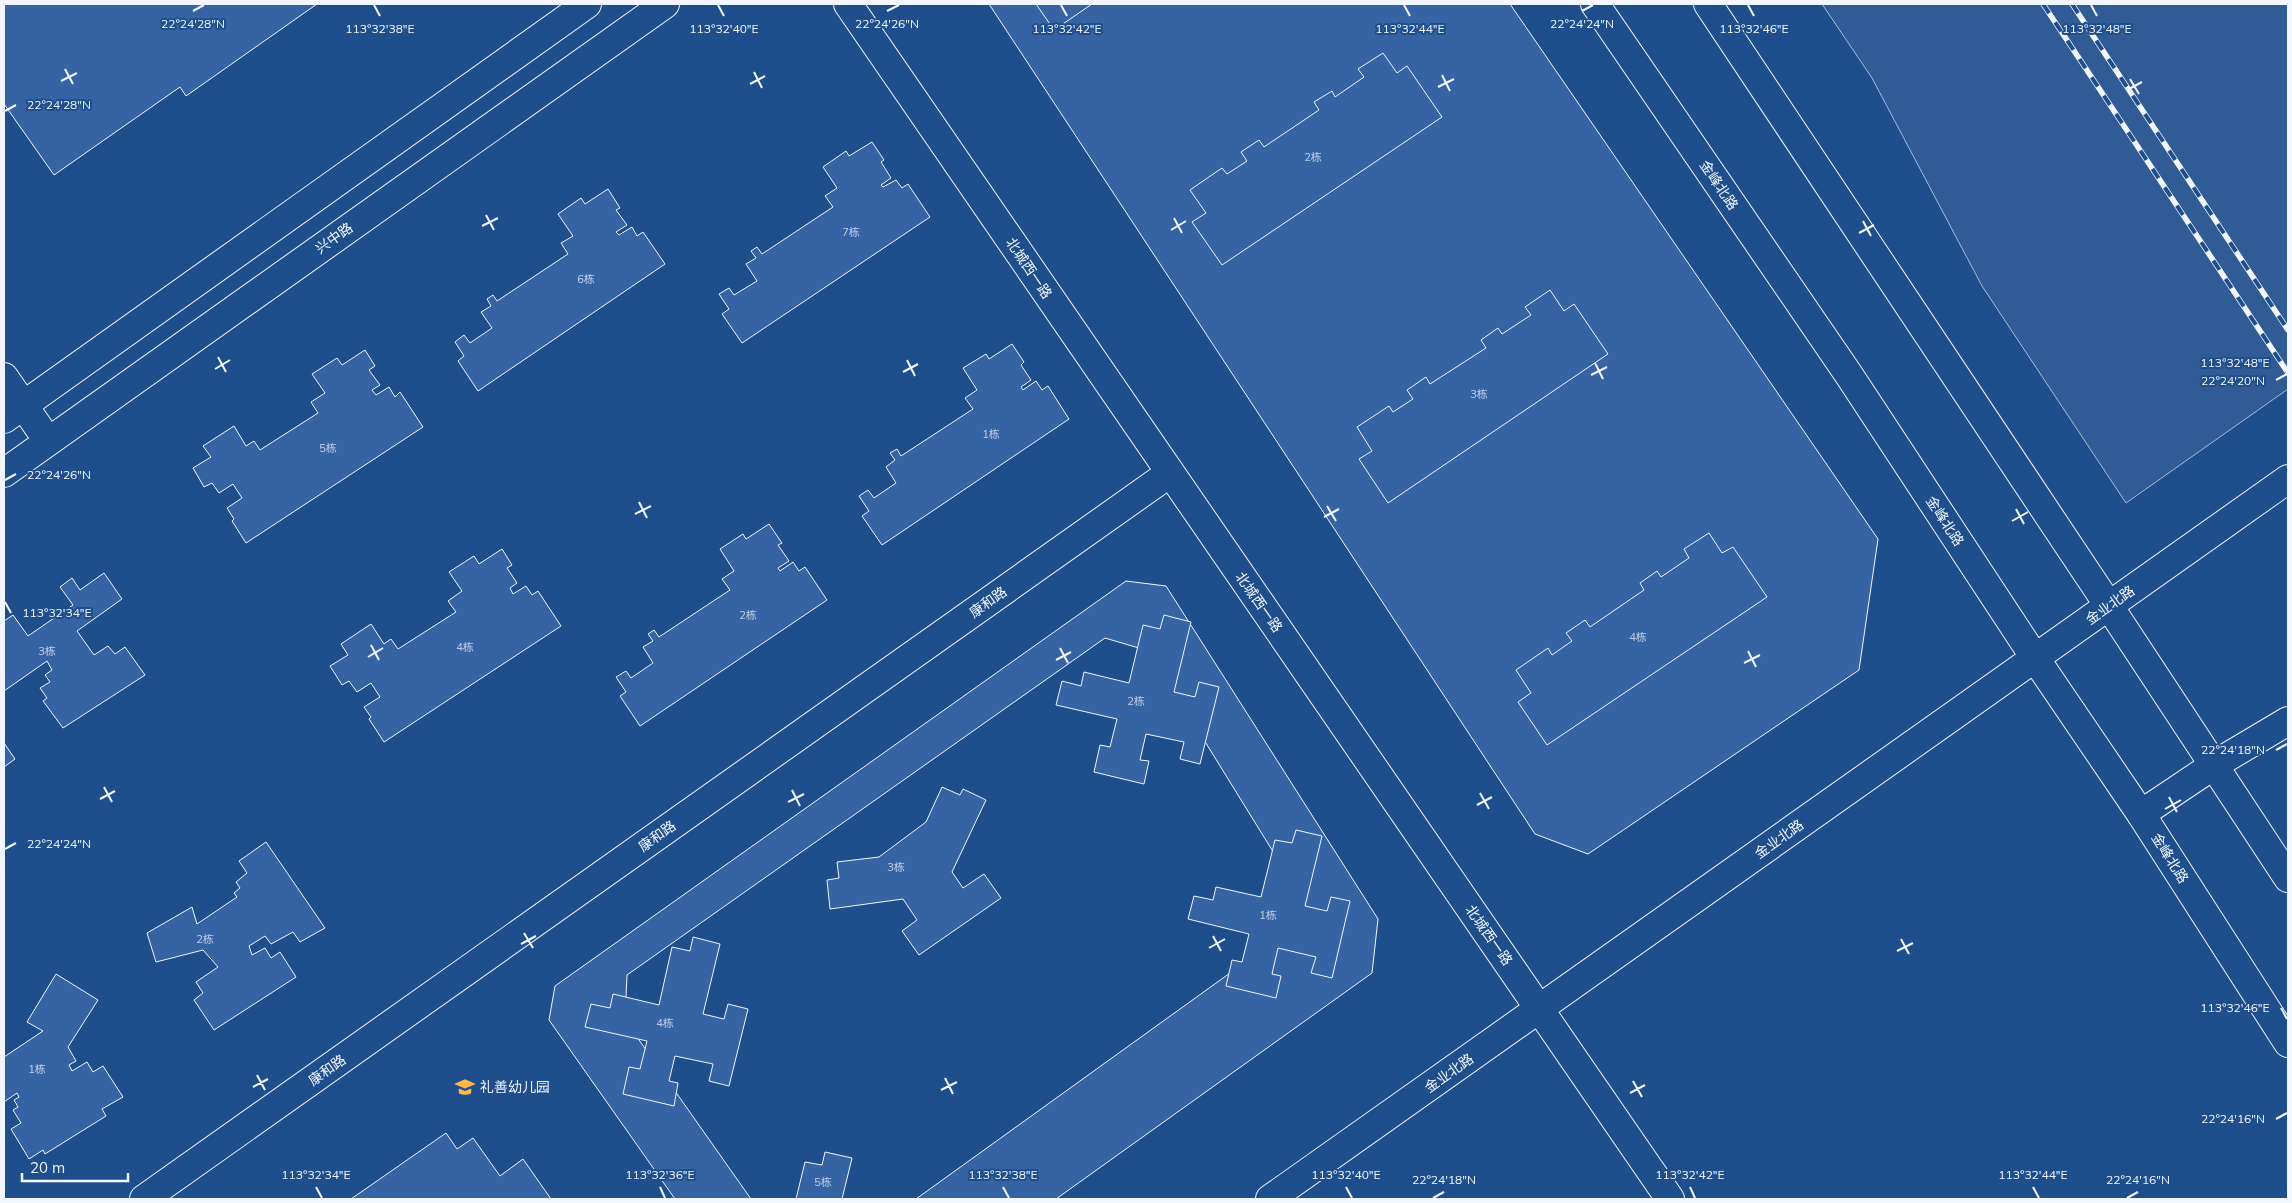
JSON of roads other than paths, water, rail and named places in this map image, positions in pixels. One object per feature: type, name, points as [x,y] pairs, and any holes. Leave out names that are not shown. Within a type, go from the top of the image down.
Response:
[{"type":"street","points":[[14,412],[588,4]]},
{"type":"street","name":"兴中路","points":[[4,473],[665,4]]},
{"type":"street","name":"北城西一路","points":[[848,4],[1670,1199]]},
{"type":"street","name":"金峰北路","points":[[1595,4],[1849,375],[2035,658],[2141,814],[2288,1043]]},
{"type":"street","points":[[1708,4],[2288,878]]},
{"type":"street","points":[[4,377],[14,412],[48,442]]},
{"type":"street","name":"康和路","points":[[144,1199],[1170,473]]},
{"type":"street","name":"金业北路","points":[[1270,1199],[2288,479]]},
{"type":"street","points":[[2141,814],[2214,765],[2288,721]]},
{"type":"railway","points":[[2043,4],[2288,373]]},
{"type":"railway","points":[[2072,4],[2288,330]]},
{"type":"place","name":"礼善幼儿园","points":[[465,1087]]}]
